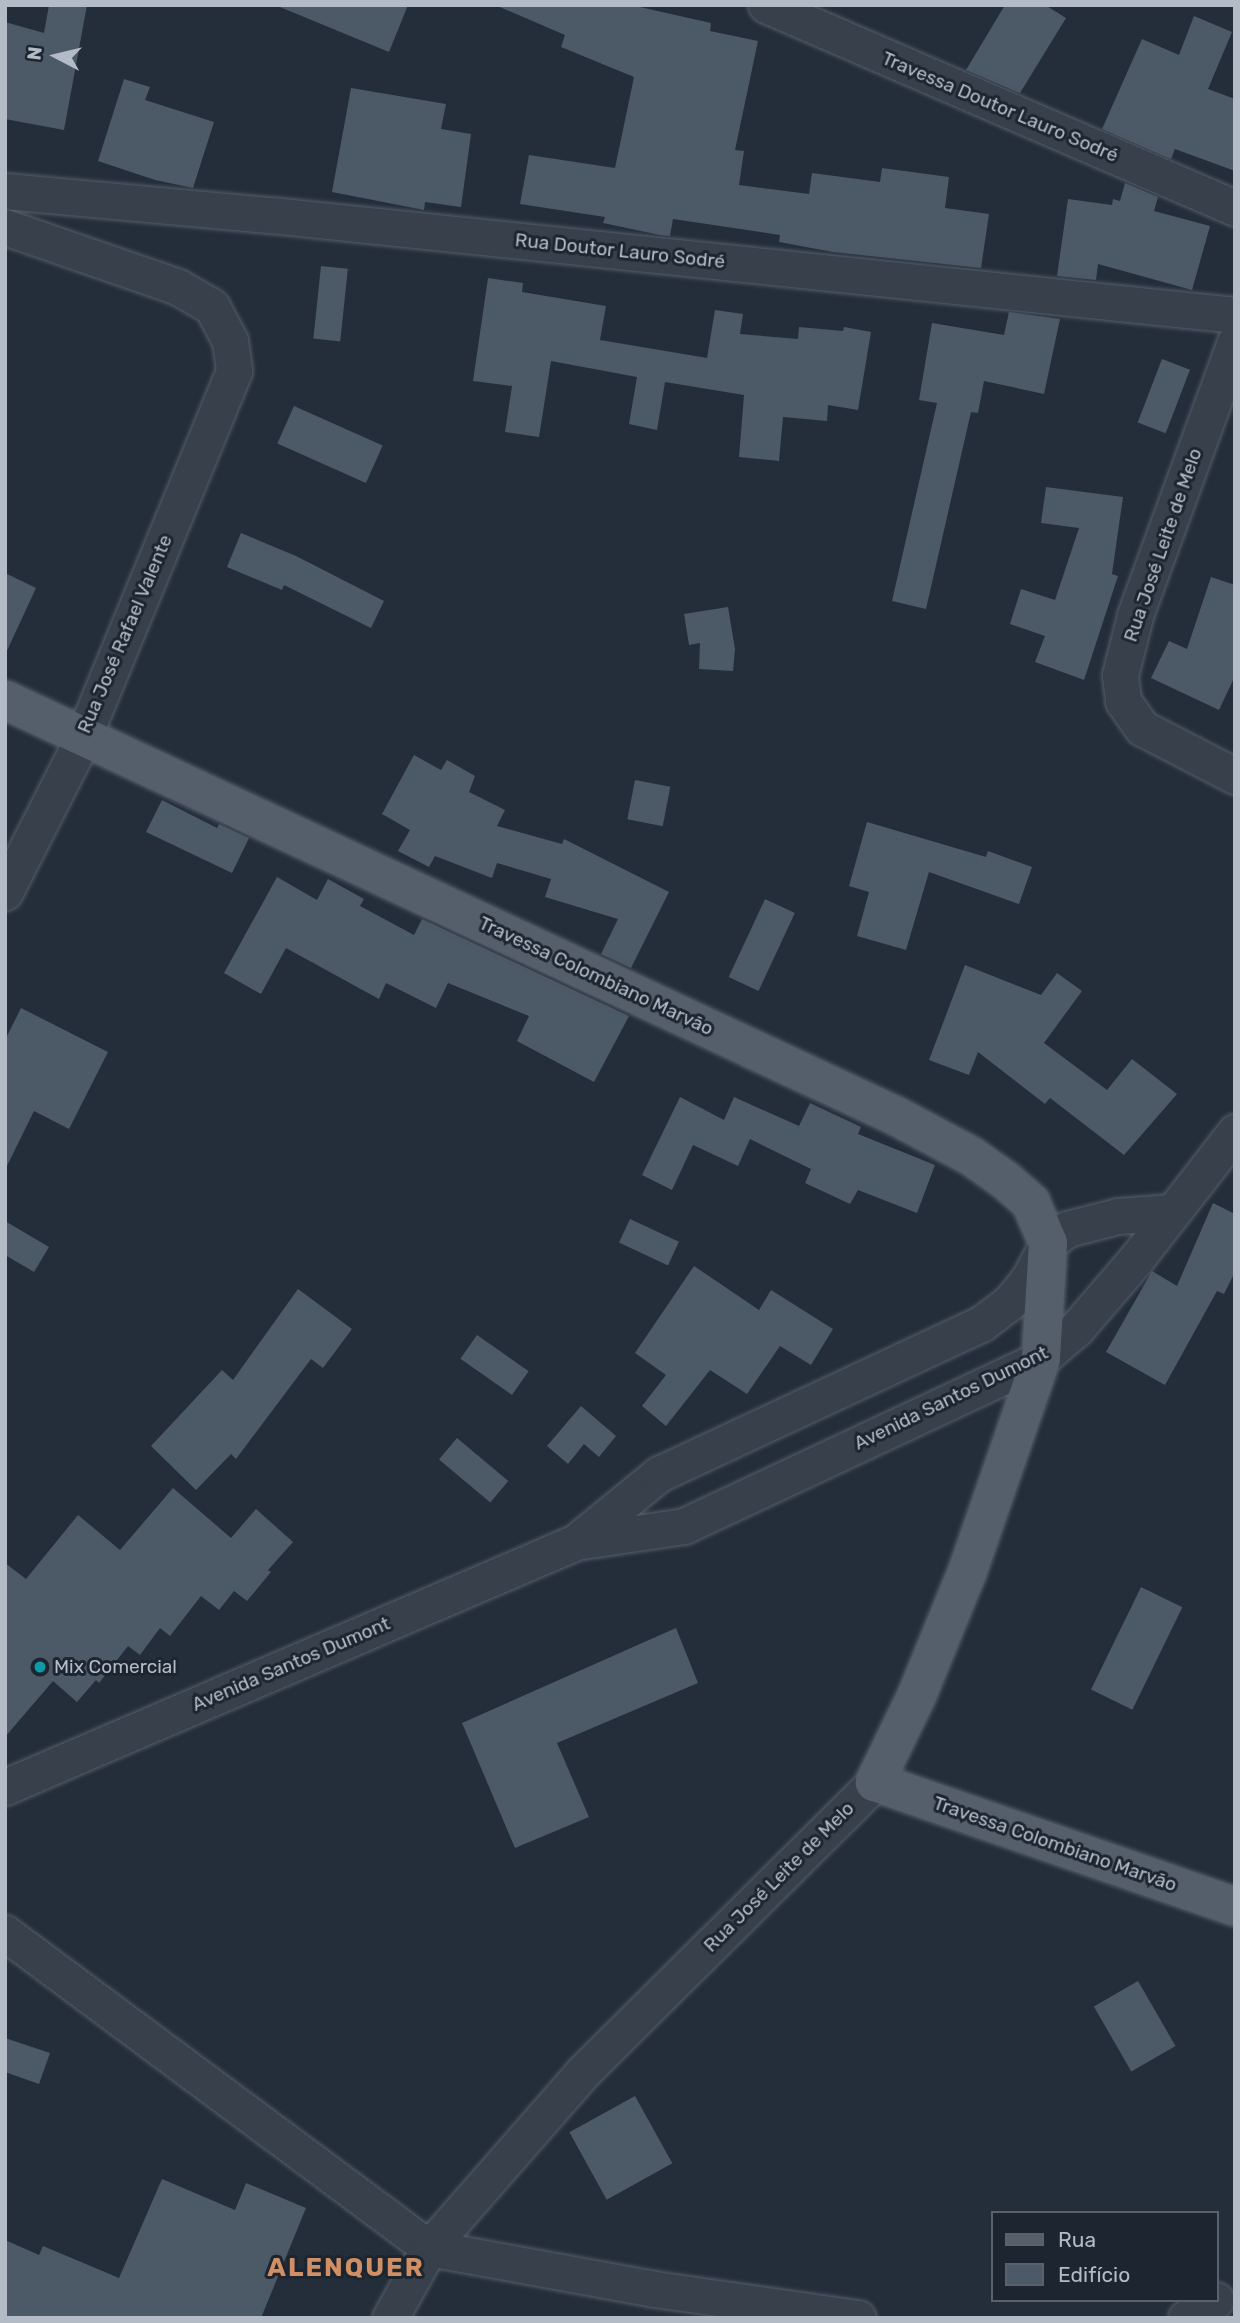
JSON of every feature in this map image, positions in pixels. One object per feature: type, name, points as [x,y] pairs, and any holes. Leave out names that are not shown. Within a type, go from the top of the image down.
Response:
[{"type":"main road","name":"Travessa Colombiano Marvão","points":[[5,700],[923,1129],[1005,1180],[1031,1203],[1048,1244],[1041,1359]]},
{"type":"main road","name":"Rua José Leite de Melo","points":[[875,1782],[917,1695],[968,1570],[1041,1359]]},
{"type":"main road","name":"Travessa Colombiano Marvão","points":[[875,1782],[1235,1907]]},
{"type":"street","name":"Travessa Doutor Lauro Sodré","points":[[765,5],[1235,208]]},
{"type":"street","name":"Rua Doutor Lauro Sodré","points":[[5,191],[271,215],[1235,315]]},
{"type":"street","name":"Rua José Rafael Valente","points":[[5,227],[178,286],[212,307],[230,341],[234,371],[83,738],[5,892]]},
{"type":"street","name":"Rua José Leite de Melo","points":[[1235,342],[1135,616],[1120,674],[1123,701],[1142,728],[1235,776]]},
{"type":"street","points":[[1171,1212],[1235,1132]]},
{"type":"street","name":"Avenida Santos Dumont","points":[[576,1542],[659,1474],[981,1324],[1010,1302],[1028,1280],[1048,1244],[1067,1229],[1092,1221],[1171,1212]]},
{"type":"street","name":"Avenida Santos Dumont","points":[[5,1787],[576,1542],[684,1526],[1041,1359],[1076,1329],[1137,1258],[1171,1212]]},
{"type":"street","name":"Rua José Leite de Melo","points":[[390,2318],[429,2248],[583,2072],[875,1782]]},
{"type":"street","points":[[5,1933],[429,2248],[654,2289],[858,2318]]},
{"type":"street","points":[[1219,2299],[1235,2290]]},
{"type":"street","points":[[1186,2318],[1214,2302]]},
{"type":"building","points":[[49,5],[87,5],[64,130],[5,119],[5,22],[44,33]]},
{"type":"building","points":[[275,5],[408,5],[389,52]]},
{"type":"building","points":[[495,5],[631,5],[711,23],[710,31],[758,41],[735,150],[744,151],[739,185],[809,194],[812,173],[880,182],[882,168],[949,177],[945,208],[989,214],[981,268],[833,252],[779,242],[780,235],[673,219],[670,236],[660,235],[603,223],[605,217],[520,204],[529,155],[615,168],[634,77],[561,47],[565,35]]},
{"type":"building","points":[[1005,5],[1045,5],[1066,18],[1020,93],[966,70]]},
{"type":"building","points":[[1194,16],[1232,32],[1208,89],[1235,99],[1235,171],[1175,149],[1171,159],[1102,129],[1142,39],[1179,55]]},
{"type":"building","points":[[124,79],[150,87],[145,100],[214,122],[193,188],[155,180],[98,161]]},
{"type":"building","points":[[351,88],[446,104],[441,129],[471,134],[461,207],[425,202],[424,210],[332,192]]},
{"type":"building","points":[[1125,183],[1158,197],[1154,211],[1210,226],[1192,290],[1098,264],[1096,280],[1057,276],[1068,199],[1112,205],[1113,199],[1120,201]]},
{"type":"building","points":[[321,266],[348,269],[340,341],[313,339]]},
{"type":"building","points":[[488,278],[523,283],[522,292],[606,306],[600,340],[707,358],[715,310],[743,314],[740,334],[798,339],[799,327],[843,331],[844,327],[871,332],[858,410],[828,405],[827,421],[783,417],[779,461],[739,457],[744,395],[665,382],[657,430],[629,424],[637,377],[551,361],[539,437],[505,432],[512,386],[473,381]]},
{"type":"building","points":[[1009,312],[1060,319],[1044,394],[984,381],[978,413],[971,412],[926,609],[892,601],[937,403],[919,400],[932,323],[1004,335]]},
{"type":"building","points":[[1162,359],[1190,370],[1166,433],[1138,422]]},
{"type":"building","points":[[294,406],[383,445],[366,483],[277,443]]},
{"type":"building","points":[[1046,487],[1123,497],[1112,574],[1118,576],[1084,680],[1035,662],[1045,636],[1010,624],[1021,589],[1055,600],[1079,528],[1041,523]]},
{"type":"building","points":[[241,533],[296,556],[384,601],[371,628],[284,585],[282,590],[227,567]]},
{"type":"building","points":[[5,573],[36,588],[5,655]]},
{"type":"building","points":[[1211,577],[1235,585],[1235,676],[1219,710],[1151,678],[1169,641],[1187,649]]},
{"type":"building","points":[[728,607],[735,649],[733,671],[699,669],[700,643],[689,645],[684,614]]},
{"type":"building","points":[[414,755],[441,770],[447,760],[475,776],[469,792],[505,810],[497,826],[562,844],[564,839],[669,892],[631,968],[601,954],[618,919],[545,897],[551,879],[497,863],[492,878],[435,856],[429,867],[398,851],[410,830],[382,814]]},
{"type":"building","points":[[635,780],[670,787],[663,826],[627,819]]},
{"type":"building","points":[[162,800],[217,828],[219,824],[249,838],[232,873],[146,832]]},
{"type":"building","points":[[867,822],[986,857],[988,851],[1032,867],[1019,904],[929,872],[906,950],[857,936],[869,892],[849,886]]},
{"type":"building","points":[[277,877],[317,900],[328,879],[364,899],[360,906],[414,935],[422,919],[629,1016],[594,1082],[517,1041],[529,1016],[448,983],[436,1008],[386,983],[379,999],[286,948],[261,994],[224,973]]},
{"type":"building","points":[[765,899],[795,913],[759,991],[729,977]]},
{"type":"building","points":[[965,965],[1041,995],[1057,973],[1082,991],[1044,1043],[1107,1090],[1132,1059],[1177,1094],[1124,1155],[1050,1098],[1045,1104],[978,1052],[969,1075],[929,1060]]},
{"type":"building","points":[[21,1008],[108,1052],[69,1129],[34,1111],[5,1170],[5,1040]]},
{"type":"building","points":[[680,1097],[724,1120],[734,1097],[799,1126],[810,1103],[861,1127],[858,1134],[935,1165],[917,1213],[858,1190],[850,1204],[805,1183],[811,1169],[750,1139],[738,1166],[693,1145],[672,1190],[642,1175]]},
{"type":"building","points":[[1213,1203],[1235,1214],[1235,1272],[1224,1294],[1217,1291],[1165,1385],[1106,1352],[1152,1271],[1177,1286]]},
{"type":"building","points":[[630,1219],[679,1242],[668,1265],[619,1243]]},
{"type":"building","points":[[5,1221],[49,1247],[34,1272],[5,1255]]},
{"type":"building","points":[[694,1266],[759,1310],[771,1290],[833,1329],[811,1365],[780,1346],[747,1394],[710,1370],[666,1426],[642,1406],[666,1375],[635,1353]]},
{"type":"building","points":[[298,1289],[352,1329],[323,1368],[311,1359],[236,1459],[231,1454],[196,1490],[151,1446],[222,1370],[233,1380]]},
{"type":"building","points":[[477,1335],[529,1371],[512,1395],[460,1359]]},
{"type":"building","points":[[581,1406],[616,1436],[599,1457],[584,1444],[568,1464],[547,1446]]},
{"type":"building","points":[[457,1438],[508,1481],[490,1503],[439,1459]]},
{"type":"building","points":[[173,1488],[231,1538],[256,1509],[293,1542],[268,1570],[271,1572],[247,1601],[234,1591],[219,1610],[201,1596],[170,1636],[160,1628],[140,1655],[128,1646],[99,1683],[96,1680],[77,1702],[53,1681],[5,1737],[5,1563],[26,1579],[78,1515],[120,1550]]},
{"type":"building","points":[[1141,1587],[1182,1607],[1132,1710],[1091,1689]]},
{"type":"building","points":[[676,1628],[698,1683],[557,1743],[589,1817],[515,1848],[462,1723]]},
{"type":"building","points":[[1138,1981],[1176,2046],[1131,2071],[1094,2006]]},
{"type":"building","points":[[5,2038],[50,2053],[39,2084],[5,2072]]},
{"type":"building","points":[[635,2096],[672,2163],[607,2200],[569,2132]]},
{"type":"building","points":[[162,2179],[235,2210],[246,2183],[306,2208],[261,2318],[5,2318],[5,2240],[39,2255],[43,2246],[119,2278]]},
{"type":"place","name":"Mix Comercial","points":[[40,1667]]},
{"type":"district","name":"ALENQUER","points":[[346,2268]]}]
